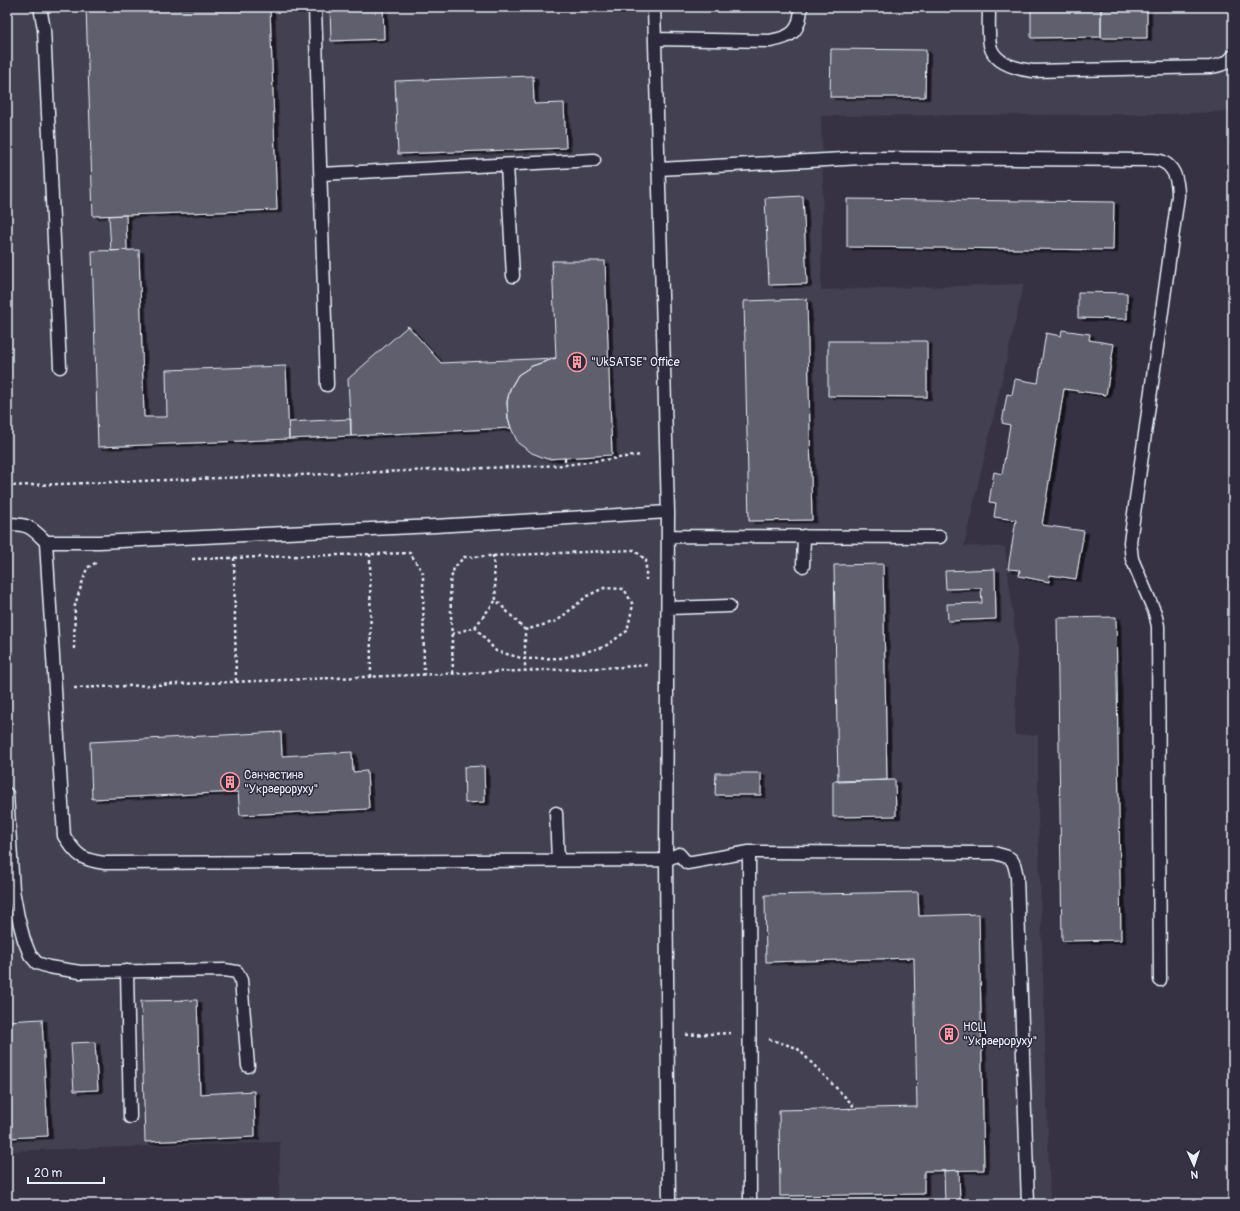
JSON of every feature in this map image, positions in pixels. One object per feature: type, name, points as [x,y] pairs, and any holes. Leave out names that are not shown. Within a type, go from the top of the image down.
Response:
[{"type":"lane","points":[[40,7],[44,29],[60,367]]},
{"type":"lane","points":[[315,7],[327,385]]},
{"type":"lane","points":[[654,7],[668,512],[666,860],[669,1204]]},
{"type":"lane","points":[[655,39],[770,41],[785,38],[797,28],[801,14],[801,7]]},
{"type":"lane","points":[[989,7],[990,45],[993,52],[1002,61],[1023,70],[1210,67],[1225,64],[1231,60],[1233,56]]},
{"type":"lane","points":[[659,169],[862,158],[1150,160],[1163,162],[1173,171],[1177,180],[1178,196],[1130,542],[1132,559],[1155,613],[1158,626],[1160,980]]},
{"type":"lane","points":[[321,174],[594,160]]},
{"type":"lane","points":[[507,165],[513,276]]},
{"type":"lane","points":[[46,542],[107,541],[420,527],[668,512]]},
{"type":"lane","points":[[7,524],[18,524],[31,527],[46,542],[64,836],[71,847],[81,857],[92,861],[105,863],[666,860],[679,854],[687,863],[749,852],[994,853],[1008,857],[1014,862],[1017,877],[1028,1204]]},
{"type":"lane","points":[[668,536],[940,537]]},
{"type":"lane","points":[[803,566],[804,536]]},
{"type":"lane","points":[[668,608],[729,606]]},
{"type":"lane","points":[[7,794],[13,890],[18,917],[30,955],[38,963],[49,968],[80,972],[225,970],[237,972],[241,980],[248,1066]]},
{"type":"lane","points":[[556,813],[558,860]]},
{"type":"lane","points":[[749,852],[750,1204]]},
{"type":"lane","points":[[127,971],[130,1117]]},
{"type":"path","points":[[7,486],[565,465],[641,455]]},
{"type":"path","points":[[565,458],[565,465]]},
{"type":"path","points":[[453,673],[450,583],[454,568],[464,557],[634,550],[646,560],[646,583]]},
{"type":"path","points":[[186,559],[410,553],[423,573],[424,674]]},
{"type":"path","points":[[370,554],[371,677]]},
{"type":"path","points":[[493,556],[496,600],[525,630],[525,671]]},
{"type":"path","points":[[234,558],[236,682]]},
{"type":"path","points":[[74,650],[75,605],[80,587],[87,568],[99,561]]},
{"type":"path","points":[[476,627],[496,652],[525,659],[562,658],[604,647],[627,631],[634,606],[624,589],[604,588],[587,596],[557,621],[525,630]]},
{"type":"path","points":[[452,634],[476,627],[496,600]]},
{"type":"path","points":[[72,688],[647,666],[647,658]]},
{"type":"path","points":[[849,1109],[853,1104]]},
{"type":"shaded area","points":[[7,7],[1233,7],[1233,111],[1167,114],[821,116],[823,168],[821,290],[1024,284],[964,546],[1005,547],[1017,650],[1015,735],[1038,735],[1038,814],[1050,1204],[279,1204],[280,1142],[7,1151]]},
{"type":"building","points":[[86,7],[270,7],[277,210],[93,216]]},
{"type":"building","points":[[330,7],[383,7],[384,39],[331,41]]},
{"type":"building","points":[[1031,7],[1056,7],[1056,9],[1101,9],[1101,37],[1031,38]]},
{"type":"building","points":[[1101,7],[1147,7],[1147,38],[1101,38]]},
{"type":"building","points":[[831,49],[926,50],[925,97],[830,97]]},
{"type":"building","points":[[533,76],[534,104],[564,103],[566,148],[398,154],[395,81]]},
{"type":"building","points":[[803,196],[807,284],[769,285],[765,198]]},
{"type":"building","points":[[847,199],[1114,202],[1113,250],[847,247]]},
{"type":"building","points":[[126,215],[127,250],[111,251],[109,216]]},
{"type":"building","points":[[139,250],[144,417],[167,417],[166,370],[286,366],[289,439],[98,447],[92,251]]},
{"type":"building","name":"\"UkSATSE\" Office","points":[[552,261],[605,261],[612,455],[547,459],[532,453],[518,443],[511,428],[508,418],[507,402],[510,389],[518,375],[532,366],[556,358]]},
{"type":"building","points":[[1078,292],[1127,293],[1127,319],[1078,318]]},
{"type":"building","points":[[807,299],[812,520],[749,521],[744,301]]},
{"type":"building","points":[[408,326],[441,363],[556,358],[532,366],[518,375],[510,389],[507,402],[508,418],[511,428],[351,436],[348,379]]},
{"type":"building","points":[[1062,330],[1090,334],[1089,340],[1114,344],[1106,395],[1064,389],[1042,525],[1084,531],[1076,579],[1050,575],[1049,582],[1019,576],[1020,570],[1008,569],[1016,520],[994,517],[996,503],[989,502],[994,472],[1002,474],[1010,425],[1002,423],[1007,394],[1012,395],[1015,379],[1038,383],[1046,333],[1061,336]]},
{"type":"building","points":[[828,341],[927,341],[927,397],[828,396]]},
{"type":"building","points":[[351,419],[351,436],[289,439],[289,422]]},
{"type":"building","points":[[883,564],[887,780],[838,782],[834,565]]},
{"type":"building","points":[[995,569],[996,619],[948,621],[947,604],[982,603],[981,588],[946,589],[945,571]]},
{"type":"building","points":[[1116,617],[1121,940],[1062,941],[1057,618]]},
{"type":"building","name":"Санчастина \"Украероруху\"","points":[[281,732],[282,756],[352,752],[353,772],[367,771],[369,809],[240,815],[238,792],[92,799],[90,742]]},
{"type":"building","points":[[484,766],[485,802],[465,803],[464,767]]},
{"type":"building","points":[[716,773],[761,773],[761,795],[715,795]]},
{"type":"building","points":[[895,780],[896,816],[833,817],[833,781]]},
{"type":"building","name":"НСЦ \"Украероруху\"","points":[[918,892],[919,916],[979,914],[984,1170],[924,1171],[924,1194],[780,1196],[779,1110],[917,1107],[914,958],[766,962],[765,895]]},
{"type":"building","points":[[197,1000],[200,1094],[254,1091],[255,1137],[145,1142],[141,1001]]},
{"type":"building","points":[[42,1019],[48,1136],[7,1138],[7,1021]]},
{"type":"building","points":[[95,1042],[98,1090],[74,1091],[71,1043]]},
{"type":"building","points":[[959,1170],[960,1204],[945,1204],[944,1171]]},
{"type":"place","name":"\"UkSATSE\" Office","points":[[577,362]]},
{"type":"place","name":"Санчастина \"Украероруху\"","points":[[230,782]]},
{"type":"place","name":"НСЦ \"Украероруху\"","points":[[949,1034]]}]
